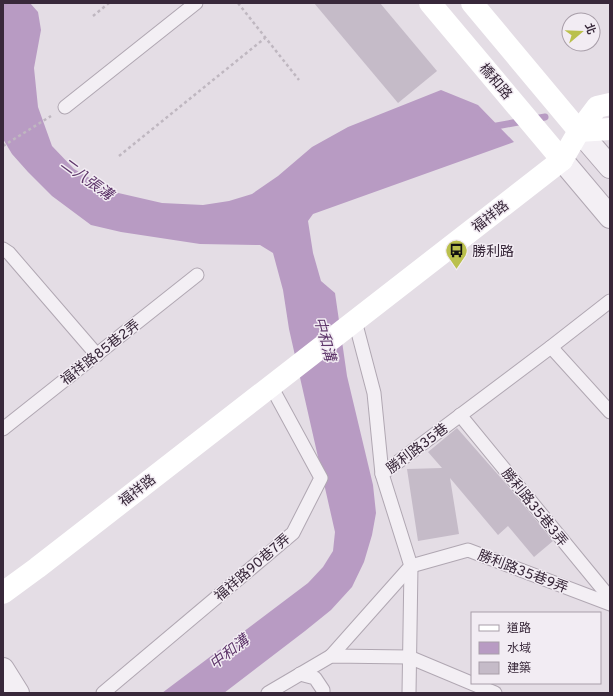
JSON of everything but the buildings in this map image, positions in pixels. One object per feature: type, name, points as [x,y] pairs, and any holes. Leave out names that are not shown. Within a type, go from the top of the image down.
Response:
[{"type":"street","name":"橋和路","points":[[430,3],[562,160]]},
{"type":"street","points":[[472,3],[610,167]]},
{"type":"street","name":"福祥路","points":[[3,591],[37,568],[562,160],[579,131],[597,107],[610,104]]},
{"type":"street","points":[[579,131],[610,129]]},
{"type":"street","points":[[562,160],[610,217]]},
{"type":"street","points":[[3,669],[18,693]]},
{"type":"lane","points":[[65,107],[196,3]]},
{"type":"lane","points":[[3,249],[9,253],[97,355]]},
{"type":"lane","name":"福祥路85巷2弄","points":[[3,429],[197,275]]},
{"type":"lane","name":"勝利路35巷","points":[[409,693],[411,566],[382,474],[610,301]]},
{"type":"lane","points":[[355,321],[374,393],[382,474]]},
{"type":"lane","points":[[551,347],[610,412]]},
{"type":"lane","name":"福祥路90巷7弄","points":[[103,693],[293,532],[321,478],[271,386]]},
{"type":"lane","name":"勝利路35巷3弄","points":[[460,416],[610,598]]},
{"type":"lane","name":"勝利路35巷9弄","points":[[411,566],[468,550],[610,604]]},
{"type":"lane","points":[[268,693],[330,656],[411,566]]},
{"type":"lane","points":[[330,656],[409,657],[471,683]]},
{"type":"lane","points":[[300,674],[315,678],[323,690],[323,693]]},
{"type":"lane","points":[[473,684],[494,693]]},
{"type":"path","points":[[93,16],[109,3]]},
{"type":"path","points":[[238,3],[299,80]]},
{"type":"path","points":[[119,156],[265,38]]},
{"type":"path","points":[[3,146],[46,120]]},
{"type":"water","name":"二八張溝","points":[[3,3],[30,3],[38,12],[41,30],[34,68],[38,107],[52,146],[74,169],[114,192],[162,203],[203,205],[229,201],[252,194],[278,176],[312,147],[348,127],[441,90],[478,105],[514,142],[313,214],[308,221],[313,253],[321,281],[335,293],[347,376],[373,485],[376,513],[372,535],[364,562],[352,587],[331,610],[224,693],[162,693],[308,583],[323,567],[333,551],[335,532],[289,329],[283,290],[273,253],[260,245],[200,244],[121,232],[91,225],[52,196],[12,154],[3,139]]},
{"type":"waterway","name":"中和溝","points":[[491,127],[545,117]]},
{"type":"place","name":"勝利路","points":[[457,270]]}]
